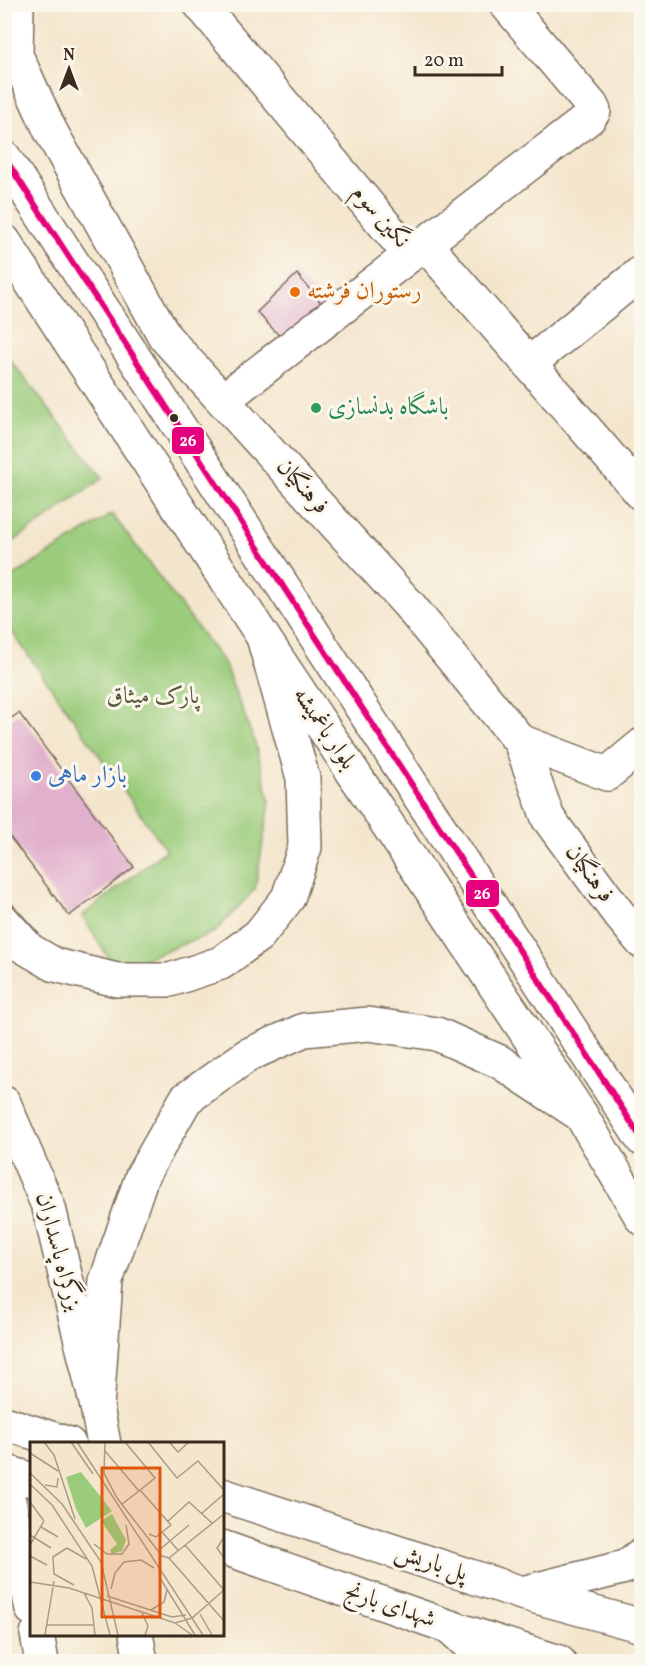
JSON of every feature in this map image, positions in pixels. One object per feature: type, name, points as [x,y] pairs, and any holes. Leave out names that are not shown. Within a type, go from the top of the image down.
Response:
[{"type":"main road","name":"فرهنگیان","points":[[17,4],[16,55],[50,130],[165,337],[409,604],[520,741],[548,818],[636,926]]},
{"type":"main road","name":"نگین سوم","points":[[200,4],[418,249],[580,125],[594,111],[506,4]]},
{"type":"main road","name":"بلوار باغمیشه","points":[[4,157],[642,1139]]},
{"type":"main road","name":"بلوار باغمیشه","points":[[4,241],[263,637],[581,1115],[642,1218]]},
{"type":"main road","points":[[223,400],[418,249],[528,364],[642,494]]},
{"type":"main road","points":[[528,364],[642,272]]},
{"type":"main road","points":[[134,357],[165,337]]},
{"type":"main road","points":[[4,935],[55,965],[117,980],[170,980],[221,963],[259,935],[288,898],[304,847],[303,778],[263,637]]},
{"type":"main road","points":[[520,741],[607,774],[642,745]]},
{"type":"main road","points":[[104,1442],[97,1407],[106,1281],[142,1176],[186,1099],[249,1055],[304,1030],[368,1024],[437,1034],[500,1062],[581,1115]]},
{"type":"main road","name":"بزرگراه پاسداران","points":[[4,1102],[49,1208],[97,1407]]},
{"type":"main road","points":[[4,1423],[63,1442]]},
{"type":"main road","points":[[4,1471],[30,1479]]},
{"type":"main road","points":[[7,1493],[30,1600]]},
{"type":"main road","name":"پل باریش","points":[[224,1496],[522,1593],[642,1626]]},
{"type":"main road","name":"شهدای بارنج","points":[[224,1548],[450,1627],[559,1662]]},
{"type":"main road","points":[[522,1593],[625,1567],[642,1554]]},
{"type":"main road","points":[[450,1627],[480,1655],[483,1662]]},
{"type":"main road","points":[[37,1636],[42,1662]]},
{"type":"main road","points":[[136,1636],[141,1662]]},
{"type":"lane","points":[[4,909],[55,965]]},
{"type":"green space","points":[[4,352],[103,478],[5,547]]},
{"type":"green space","name":"پارک میثاق","points":[[112,514],[224,663],[254,740],[270,801],[255,889],[215,932],[138,961],[111,962],[82,916],[166,850],[5,622],[4,582]]},
{"type":"building","name":"رستوران فرشته","points":[[297,274],[326,309],[286,343],[257,312]]},
{"type":"building","name":"بازار ماهی","points":[[19,713],[134,867],[69,916],[4,829],[4,723]]},
{"type":"transit line","name":"26","points":[[4,157],[642,1139]]},
{"type":"place","name":"رستوران فرشته","points":[[295,292]]},
{"type":"place","name":"باشگاه بدنسازی","points":[[316,408]]},
{"type":"place","name":"بازار ماهی","points":[[36,776]]}]
